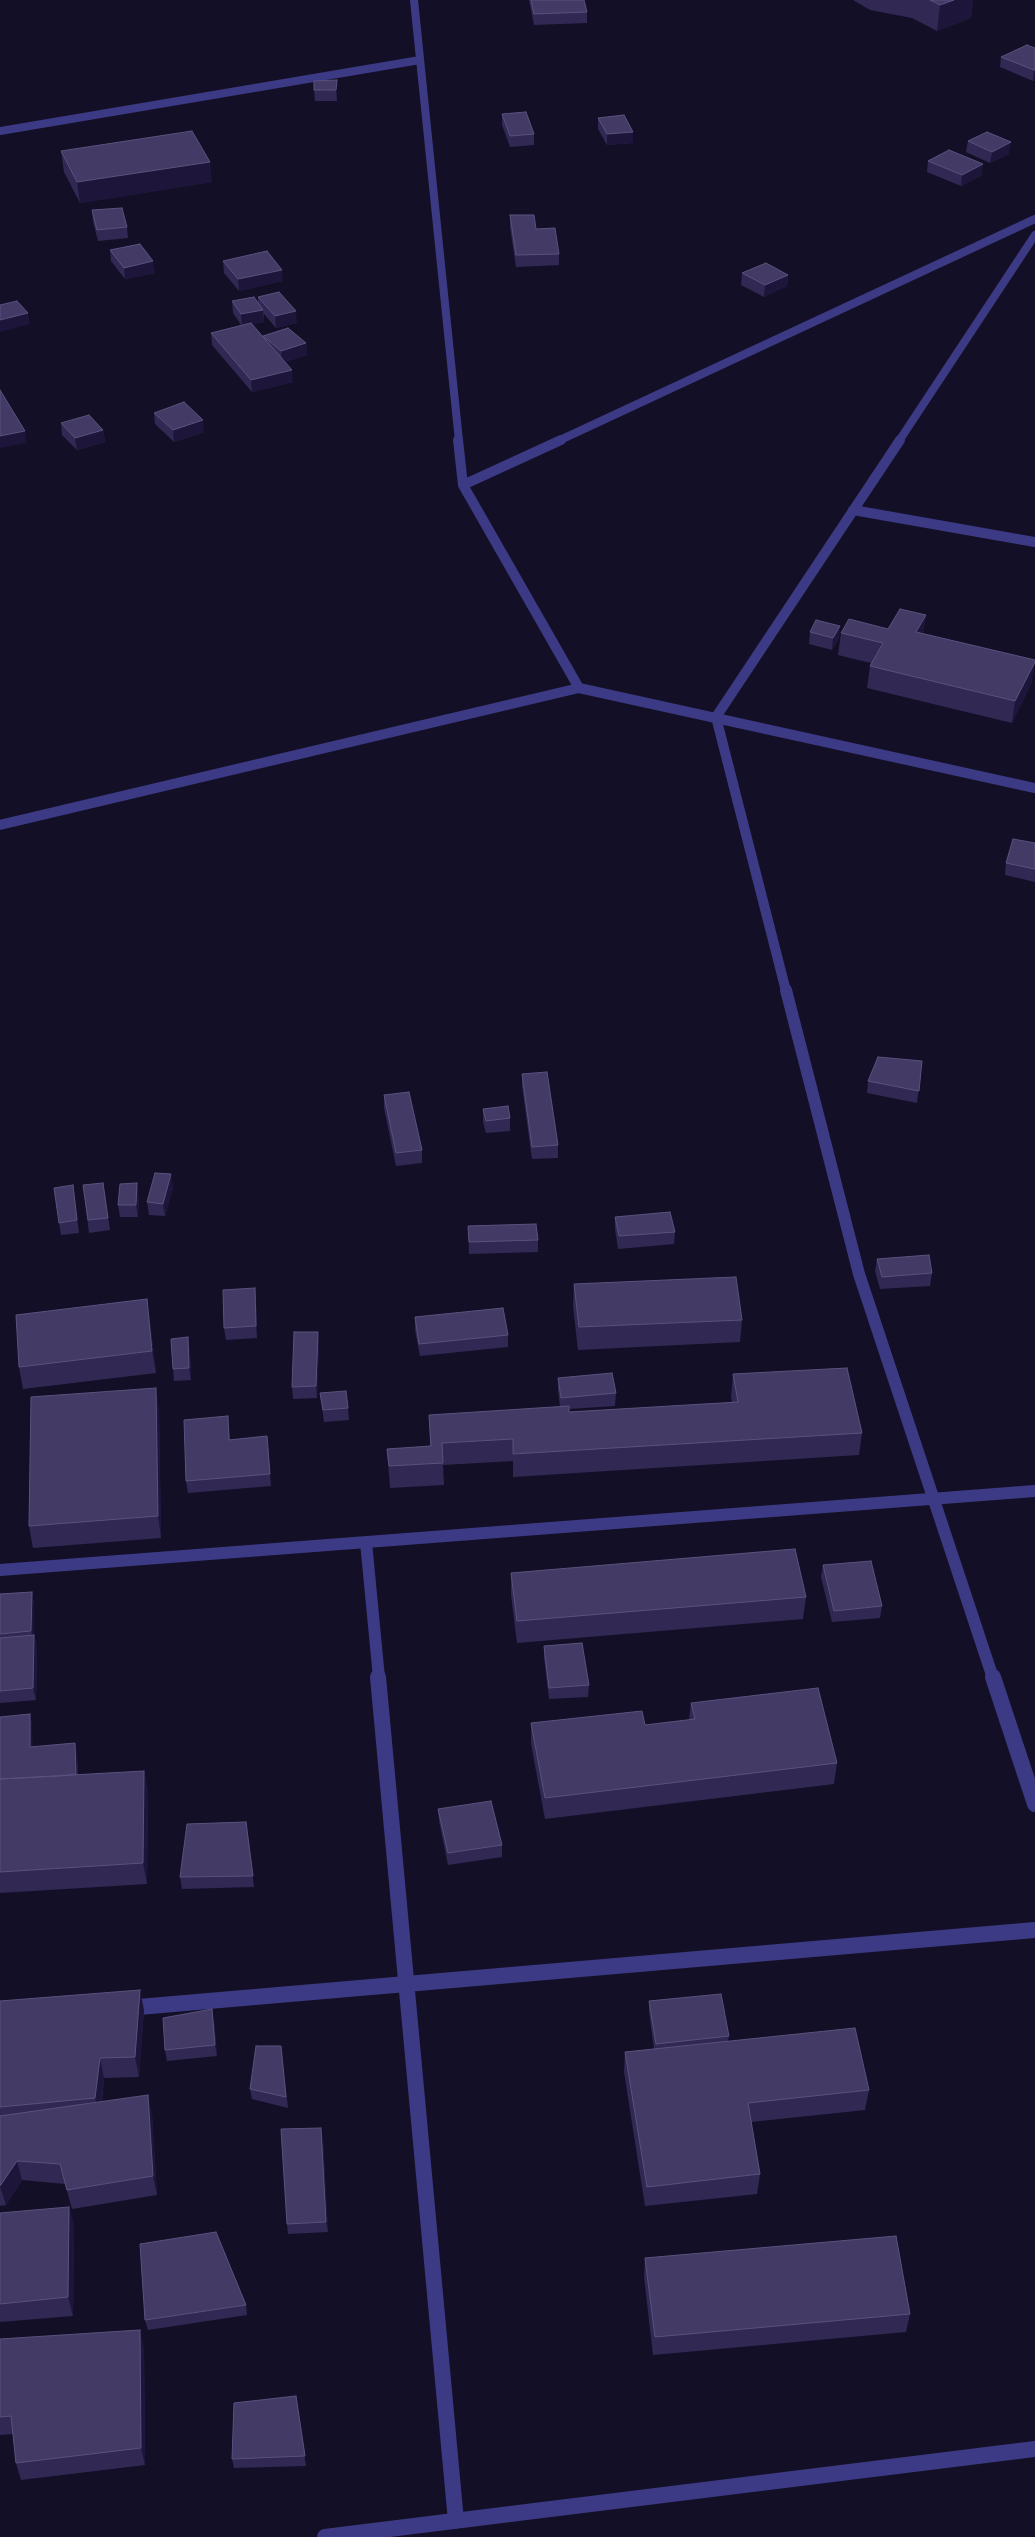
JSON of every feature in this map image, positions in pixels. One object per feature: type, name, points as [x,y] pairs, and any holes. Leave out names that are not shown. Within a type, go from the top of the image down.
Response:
[{"type":"street","points":[[414,0],[463,485],[579,688]]},
{"type":"street","points":[[0,131],[420,60]]},
{"type":"street","points":[[463,485],[1035,219]]},
{"type":"street","points":[[1035,235],[716,718],[859,1274],[1035,1804]]},
{"type":"street","points":[[853,510],[1035,542]]},
{"type":"street","points":[[0,825],[579,688],[1035,788]]},
{"type":"street","points":[[0,1570],[1035,1491]]},
{"type":"street","points":[[366,1542],[456,2521]]},
{"type":"street","points":[[109,2010],[1035,1930]]},
{"type":"street","points":[[325,2537],[1035,2449]]},
{"type":"building","points":[[531,0],[584,0],[587,12],[534,14]]},
{"type":"building","points":[[930,0],[954,0],[940,5]]},
{"type":"building","points":[[1027,45],[1035,48],[1035,70],[1001,57]]},
{"type":"building","points":[[337,80],[336,90],[314,90],[314,81]]},
{"type":"building","points":[[526,112],[534,134],[510,136],[502,114]]},
{"type":"building","points":[[624,115],[633,132],[607,134],[598,118]]},
{"type":"building","points":[[192,131],[210,162],[77,182],[61,151]]},
{"type":"building","points":[[987,132],[1011,142],[992,152],[968,141]]},
{"type":"building","points":[[949,150],[983,164],[962,175],[928,161]]},
{"type":"building","points":[[122,208],[127,227],[97,230],[92,210]]},
{"type":"building","points":[[510,215],[534,215],[536,229],[555,228],[559,254],[516,255]]},
{"type":"building","points":[[140,244],[153,261],[124,268],[110,250]]},
{"type":"building","points":[[267,251],[282,270],[238,279],[223,261]]},
{"type":"building","points":[[766,263],[788,275],[765,285],[742,273]]},
{"type":"building","points":[[279,292],[296,311],[275,316],[258,297]]},
{"type":"building","points":[[254,297],[263,310],[241,314],[232,301]]},
{"type":"building","points":[[17,301],[28,313],[0,320],[0,305]]},
{"type":"building","points":[[251,323],[292,370],[251,380],[211,333]]},
{"type":"building","points":[[288,328],[306,343],[281,351],[263,336]]},
{"type":"building","points":[[0,390],[25,431],[0,436]]},
{"type":"building","points":[[184,402],[203,420],[173,430],[154,413]]},
{"type":"building","points":[[89,415],[103,430],[75,438],[61,423]]},
{"type":"building","points":[[900,609],[926,615],[916,632],[1035,660],[1015,701],[870,666],[883,643],[841,633],[849,619],[888,629]]},
{"type":"building","points":[[816,620],[840,626],[833,638],[810,632]]},
{"type":"building","points":[[1013,839],[1035,843],[1035,869],[1006,863]]},
{"type":"building","points":[[878,1057],[922,1061],[919,1091],[868,1081]]},
{"type":"building","points":[[547,1072],[558,1145],[532,1147],[522,1074]]},
{"type":"building","points":[[409,1092],[422,1150],[396,1153],[384,1095]]},
{"type":"building","points":[[508,1106],[510,1118],[486,1121],[483,1109]]},
{"type":"building","points":[[155,1173],[171,1174],[163,1204],[147,1202]]},
{"type":"building","points":[[103,1183],[108,1218],[88,1220],[83,1185]]},
{"type":"building","points":[[137,1183],[136,1205],[118,1205],[120,1184]]},
{"type":"building","points":[[73,1185],[77,1220],[59,1223],[54,1188]]},
{"type":"building","points":[[670,1212],[675,1232],[619,1236],[615,1217]]},
{"type":"building","points":[[536,1224],[538,1240],[469,1242],[468,1226]]},
{"type":"building","points":[[929,1255],[932,1273],[882,1277],[877,1259]]},
{"type":"building","points":[[736,1277],[742,1320],[579,1327],[574,1284]]},
{"type":"building","points":[[255,1288],[256,1326],[224,1328],[223,1290]]},
{"type":"building","points":[[147,1299],[152,1351],[19,1367],[16,1315]]},
{"type":"building","points":[[503,1308],[508,1335],[419,1344],[415,1317]]},
{"type":"building","points":[[294,1332],[318,1332],[316,1386],[292,1387]]},
{"type":"building","points":[[188,1337],[189,1368],[173,1369],[171,1339]]},
{"type":"building","points":[[847,1368],[862,1433],[513,1454],[513,1439],[442,1443],[443,1463],[389,1466],[387,1449],[431,1446],[429,1415],[569,1406],[569,1412],[738,1402],[733,1374]]},
{"type":"building","points":[[612,1373],[616,1393],[561,1398],[558,1378]]},
{"type":"building","points":[[156,1388],[158,1516],[29,1526],[31,1397]]},
{"type":"building","points":[[346,1391],[348,1408],[323,1410],[320,1393]]},
{"type":"building","points":[[228,1416],[229,1440],[267,1436],[270,1474],[186,1481],[184,1420]]},
{"type":"building","points":[[795,1549],[806,1597],[517,1621],[511,1573]]},
{"type":"building","points":[[871,1561],[882,1606],[834,1611],[823,1565]]},
{"type":"building","points":[[32,1592],[31,1631],[0,1634],[0,1594]]},
{"type":"building","points":[[34,1635],[33,1688],[0,1691],[0,1638]]},
{"type":"building","points":[[582,1643],[589,1685],[549,1688],[544,1646]]},
{"type":"building","points":[[818,1688],[837,1763],[545,1798],[531,1723],[642,1711],[645,1725],[695,1719],[691,1703]]},
{"type":"building","points":[[30,1714],[30,1747],[75,1743],[76,1774],[0,1779],[0,1717]]},
{"type":"building","points":[[144,1771],[143,1863],[0,1872],[0,1779]]},
{"type":"building","points":[[491,1801],[502,1845],[448,1853],[438,1809]]},
{"type":"building","points":[[246,1822],[253,1876],[180,1877],[187,1824]]},
{"type":"building","points":[[140,1990],[135,2057],[100,2058],[95,2098],[0,2107],[0,2001]]},
{"type":"building","points":[[721,1994],[729,2036],[656,2044],[649,2001]]},
{"type":"building","points":[[212,2009],[215,2045],[165,2050],[163,2018]]},
{"type":"building","points":[[855,2028],[869,2090],[748,2103],[760,2174],[647,2187],[625,2052]]},
{"type":"building","points":[[256,2046],[281,2046],[286,2097],[250,2089]]},
{"type":"building","points":[[148,2095],[153,2176],[67,2190],[60,2164],[17,2161],[0,2186],[0,2116]]},
{"type":"building","points":[[321,2128],[326,2222],[287,2224],[281,2129]]},
{"type":"building","points":[[69,2207],[68,2297],[0,2304],[0,2213]]},
{"type":"building","points":[[216,2232],[246,2305],[145,2320],[140,2244]]},
{"type":"building","points":[[896,2236],[910,2314],[655,2337],[645,2258]]},
{"type":"building","points":[[140,2330],[141,2448],[16,2463],[11,2416],[0,2417],[0,2339]]},
{"type":"building","points":[[296,2396],[305,2456],[232,2459],[234,2403]]}]
